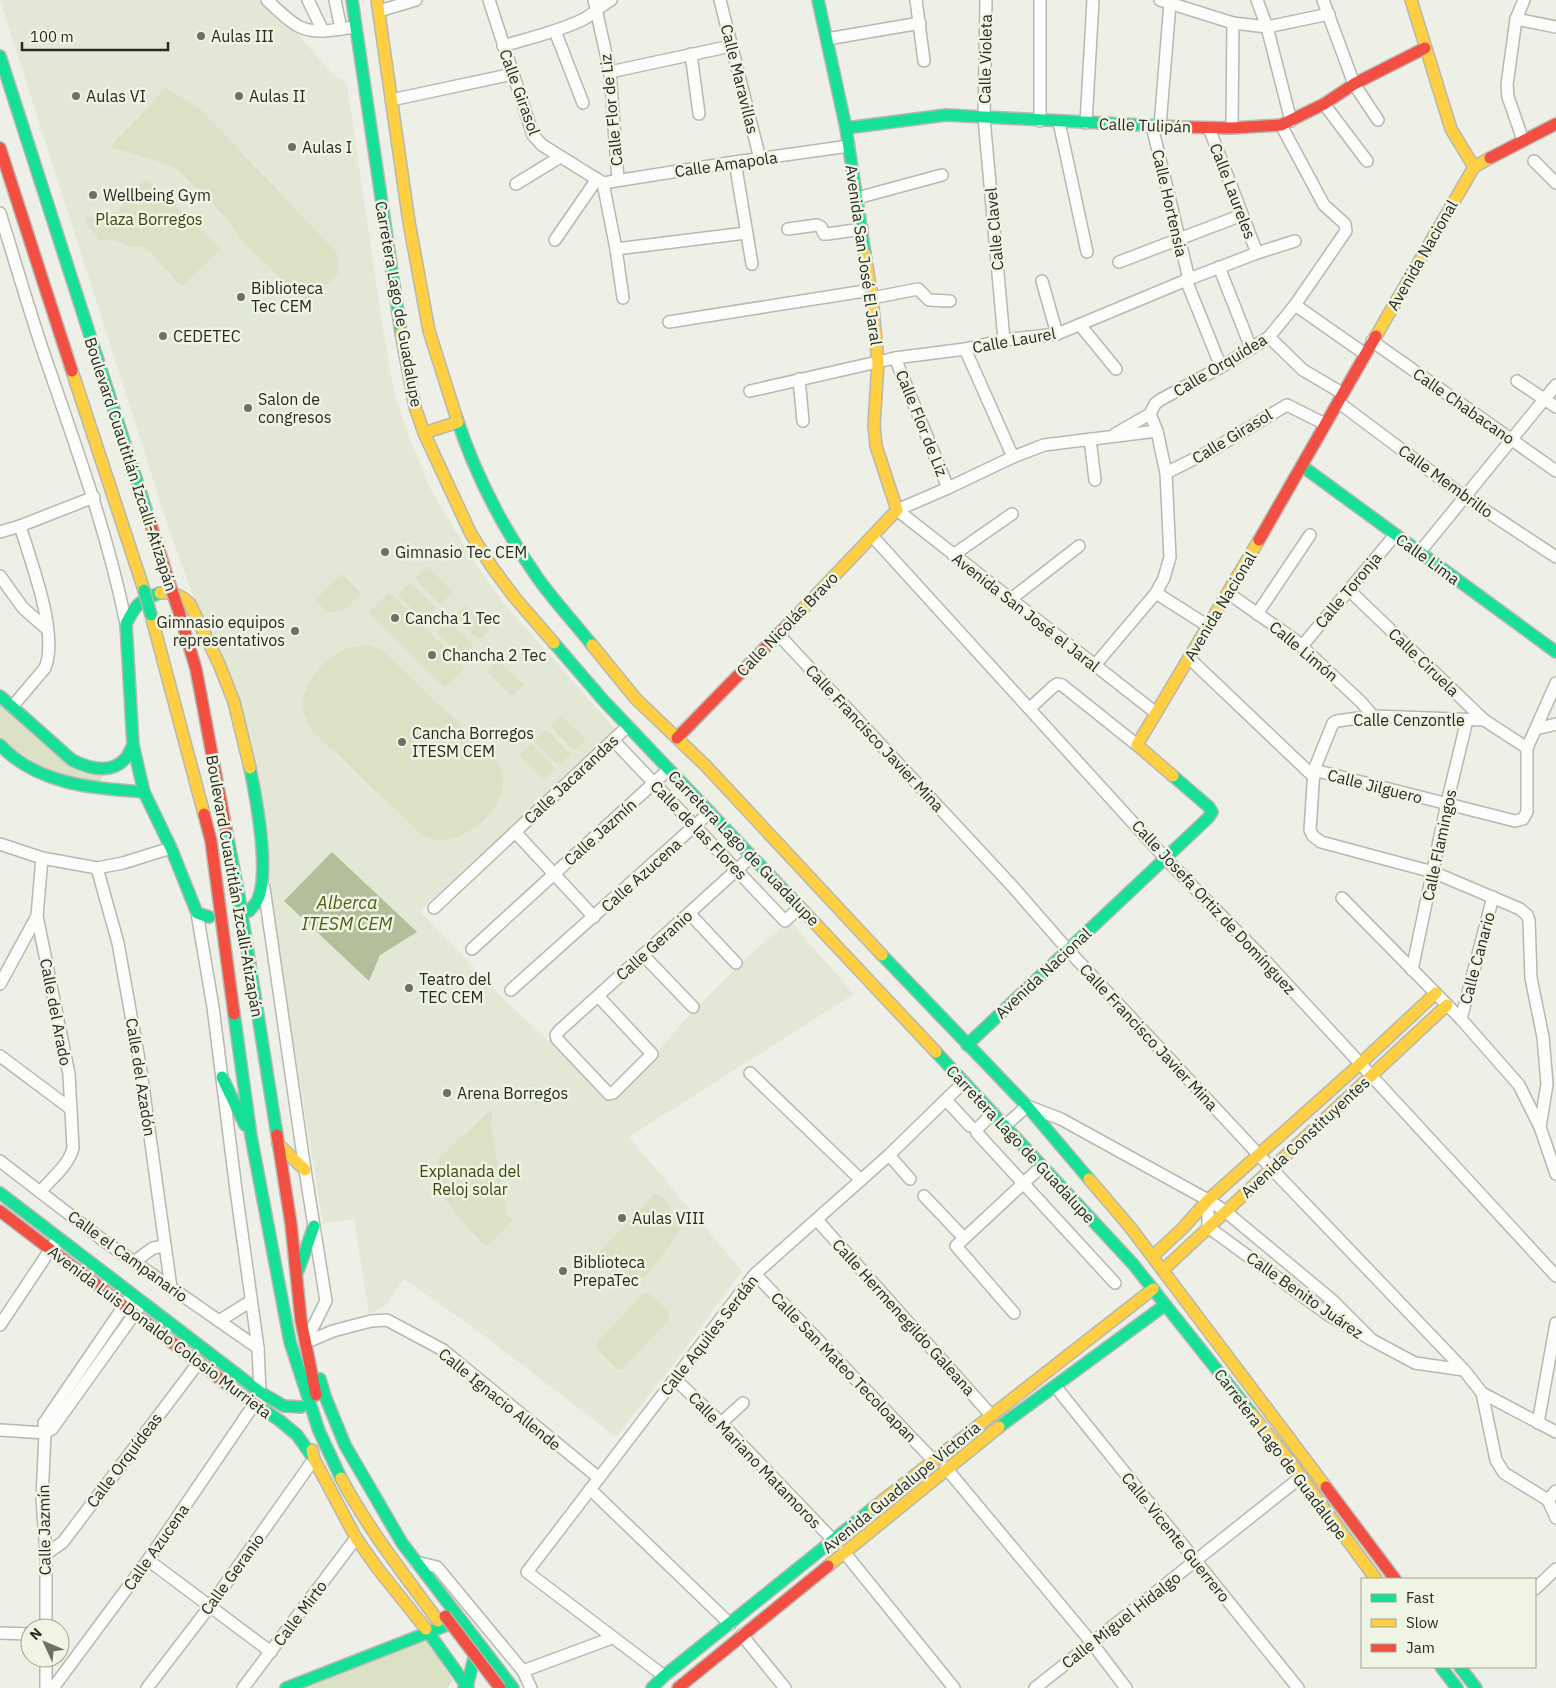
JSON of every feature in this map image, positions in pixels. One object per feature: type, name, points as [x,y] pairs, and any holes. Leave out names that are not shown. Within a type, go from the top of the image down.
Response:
[{"type":"main road","name":"Carretera Lago de Guadalupe","points":[[352,0],[399,323],[416,407],[424,433],[470,534],[492,568],[585,680],[668,769],[694,775],[967,1044],[1027,1106],[1153,1256],[1393,1578]]},
{"type":"main road","name":"Avenida San José El Jaral","points":[[818,0],[846,128],[871,294],[878,363],[874,425],[876,446],[896,510]]},
{"type":"main road","points":[[1411,0],[1450,129],[1474,167],[1522,140],[1556,124]]},
{"type":"main road","name":"Carretera Lago de Guadalupe","points":[[378,6],[409,222],[429,331],[458,422],[481,479],[507,529],[537,577],[636,699],[677,738],[710,812],[1133,1264],[1301,1477],[1375,1578]]},
{"type":"main road","name":"Calle Tulipán","points":[[846,128],[946,115],[1209,128],[1286,123],[1324,104],[1354,84],[1425,48]]},
{"type":"main road","name":"Boulevard Cuautitlán Izcalli-Atizapán","points":[[0,56],[196,669],[239,896],[297,1273],[310,1393],[319,1431],[352,1499],[383,1545],[490,1688]]},
{"type":"main road","name":"Boulevard Cuautitlán Izcalli-Atizapán","points":[[0,148],[144,590],[212,841],[251,1136],[290,1342],[310,1393],[360,1495],[445,1616],[500,1688]]},
{"type":"main road","name":"Avenida Nacional","points":[[967,1044],[1166,858],[1212,812],[1209,806],[1137,745],[1228,593],[1474,167]]},
{"type":"main road","points":[[424,433],[458,422]]},
{"type":"main road","name":"Calle Lima","points":[[1302,466],[1418,553],[1556,652]]},
{"type":"main road","name":"Calle Nicolás Bravo","points":[[677,738],[873,537],[896,510]]},
{"type":"main road","points":[[209,917],[197,913],[171,848],[144,792],[133,745],[126,624],[134,608],[143,599],[162,592],[175,593],[183,597],[190,604],[218,660],[234,703],[260,816],[263,850],[260,890],[256,906],[249,911]]},
{"type":"main road","points":[[0,696],[72,760],[86,767],[102,770],[115,766],[125,759],[133,745]]},
{"type":"main road","points":[[0,745],[5,751],[39,774],[69,785],[144,792]]},
{"type":"main road","points":[[195,778],[204,768],[209,768],[217,778]]},
{"type":"main road","points":[[101,789],[105,778],[102,770]]},
{"type":"main road","name":"Avenida Constituyentes","points":[[1153,1256],[1183,1228],[1208,1200],[1259,1156],[1436,993]]},
{"type":"main road","name":"Avenida Constituyentes","points":[[1163,1270],[1447,1004]]},
{"type":"main road","points":[[222,1077],[251,1136]]},
{"type":"main road","points":[[278,1144],[305,1170]]},
{"type":"main road","name":"Avenida Luis Donaldo Colosio Murrieta","points":[[0,1193],[260,1392],[283,1407],[301,1407]]},
{"type":"main road","name":"Avenida Luis Donaldo Colosio Murrieta","points":[[0,1211],[199,1362],[279,1420],[297,1435],[314,1459]]},
{"type":"main road","points":[[297,1273],[314,1226]]},
{"type":"main road","name":"Avenida Guadalupe Victoria","points":[[652,1688],[664,1676],[990,1414],[1153,1290]]},
{"type":"main road","points":[[300,1303],[308,1314],[324,1396],[346,1445],[402,1543],[415,1562],[513,1688]]},
{"type":"main road","name":"Avenida Guadalupe Victoria","points":[[678,1688],[946,1468],[1165,1305]]},
{"type":"main road","points":[[290,1342],[286,1359],[301,1407],[314,1459],[356,1538],[429,1633],[466,1688]]},
{"type":"main road","points":[[1254,1418],[1267,1408]]},
{"type":"main road","points":[[286,1688],[455,1622],[461,1622]]},
{"type":"main road","points":[[466,1688],[475,1653],[475,1640]]},
{"type":"main road","points":[[1442,1668],[1457,1688]]},
{"type":"main road","points":[[1461,1668],[1476,1688]]},
{"type":"street","points":[[267,0],[299,27],[322,31],[355,26]]},
{"type":"street","points":[[308,0],[322,31]]},
{"type":"street","points":[[335,0],[341,28]]},
{"type":"street","points":[[378,6],[416,0]]},
{"type":"street","name":"Calle Girasol","points":[[488,0],[532,135],[542,145],[600,181]]},
{"type":"street","points":[[503,46],[555,31],[581,21],[596,6],[611,0]]},
{"type":"street","name":"Calle Maravillas","points":[[720,0],[760,159]]},
{"type":"street","points":[[916,0],[924,61]]},
{"type":"street","name":"Calle Violeta","points":[[984,118],[986,0]]},
{"type":"street","points":[[1040,0],[1040,121]]},
{"type":"street","points":[[1086,123],[1093,0]]},
{"type":"street","points":[[1257,0],[1267,26],[1286,123]]},
{"type":"street","points":[[1323,0],[1354,84],[1378,120]]},
{"type":"street","points":[[1522,140],[1508,97],[1507,84],[1516,19],[1524,0]]},
{"type":"street","points":[[1165,1],[1233,23],[1267,26],[1329,14]]},
{"type":"street","name":"Calle Hortensia","points":[[1165,1],[1156,126],[1187,280],[1221,367]]},
{"type":"street","name":"Calle Flor de Liz","points":[[596,6],[610,72],[618,180]]},
{"type":"street","points":[[1516,19],[1556,27]]},
{"type":"street","points":[[827,39],[920,23]]},
{"type":"street","points":[[1232,128],[1233,23]]},
{"type":"street","points":[[555,31],[583,103]]},
{"type":"street","points":[[610,72],[731,46]]},
{"type":"street","points":[[690,54],[699,114]]},
{"type":"street","points":[[391,100],[512,74]]},
{"type":"street","points":[[1324,104],[1367,161]]},
{"type":"street","name":"Calle Clavel","points":[[984,118],[1004,340]]},
{"type":"street","points":[[1059,122],[1087,252]]},
{"type":"street","name":"Calle Orquídea","points":[[1111,436],[1150,414],[1155,404],[1160,400],[1221,367],[1269,337],[1295,305],[1346,231],[1345,224],[1324,205],[1286,123]]},
{"type":"street","name":"Calle Laureles","points":[[1209,128],[1256,253]]},
{"type":"street","name":"Calle Amapola","points":[[600,181],[618,180],[849,146]]},
{"type":"street","points":[[516,184],[560,157]]},
{"type":"street","points":[[1534,161],[1556,183]]},
{"type":"street","points":[[735,162],[752,264]]},
{"type":"street","points":[[857,198],[942,176]]},
{"type":"street","points":[[555,240],[600,181]]},
{"type":"street","points":[[600,181],[616,249],[623,298]]},
{"type":"street","points":[[0,213],[41,344],[94,497],[117,580],[126,624]]},
{"type":"street","points":[[1119,262],[1179,241],[1242,215]]},
{"type":"street","points":[[788,229],[817,224],[821,227],[824,234],[827,234],[862,229]]},
{"type":"street","points":[[616,249],[746,233]]},
{"type":"street","name":"Calle Laurel","points":[[750,391],[895,358],[965,348],[1004,340],[1057,334],[1187,280],[1256,253],[1294,241]]},
{"type":"street","points":[[1219,268],[1251,348]]},
{"type":"street","points":[[1042,281],[1057,334]]},
{"type":"street","points":[[669,322],[918,289],[929,300],[950,301]]},
{"type":"street","points":[[1295,305],[1365,354]]},
{"type":"street","points":[[1080,325],[1116,369]]},
{"type":"street","name":"Calle Membrillo","points":[[1269,337],[1303,370],[1465,497],[1556,557]]},
{"type":"street","name":"Calle Chabacano","points":[[1372,341],[1556,472]]},
{"type":"street","points":[[965,348],[1013,457]]},
{"type":"street","name":"Calle Flor de Liz","points":[[895,358],[948,488]]},
{"type":"street","points":[[799,379],[803,421]]},
{"type":"street","points":[[1517,381],[1556,407]]},
{"type":"street","points":[[1418,553],[1556,384]]},
{"type":"street","name":"Calle Girasol","points":[[1166,473],[1212,450],[1282,406],[1292,406],[1325,424]]},
{"type":"street","points":[[1094,665],[1156,593],[1164,578],[1170,557],[1166,473],[1157,431],[1150,414]]},
{"type":"street","name":"Calle Orquídea","points":[[896,510],[1044,445],[1157,431]]},
{"type":"street","points":[[1090,439],[1095,480]]},
{"type":"street","points":[[0,532],[94,497]]},
{"type":"street","name":"Avenida San José el Jaral","points":[[896,510],[1156,713]]},
{"type":"street","points":[[953,554],[1012,514]]},
{"type":"street","points":[[12,707],[45,668],[48,660],[48,629],[20,526]]},
{"type":"street","points":[[1258,614],[1310,535]]},
{"type":"street","name":"Calle Toronja","points":[[1302,646],[1395,535]]},
{"type":"street","name":"Calle Josefa Ortiz de Domínguez","points":[[873,537],[1166,858],[1261,956],[1556,1276]]},
{"type":"street","points":[[1011,600],[1079,546]]},
{"type":"street","points":[[0,576],[23,608],[48,629]]},
{"type":"street","name":"Calle Ciruela","points":[[1349,590],[1484,720],[1527,748]]},
{"type":"street","points":[[1156,593],[1208,626]]},
{"type":"street","name":"Calle Limón","points":[[1228,593],[1302,646],[1361,702],[1373,716]]},
{"type":"street","name":"Calle Francisco Javier Mina","points":[[778,634],[1270,1168],[1464,1370],[1482,1394]]},
{"type":"street","name":"Calle Jilguero","points":[[1189,658],[1314,774],[1446,803],[1515,821],[1524,819],[1527,812],[1527,748]]},
{"type":"street","points":[[1527,748],[1556,683]]},
{"type":"street","points":[[1030,708],[1054,686],[1057,684],[1062,685],[1137,745]]},
{"type":"street","name":"Calle Cenzontle","points":[[1433,872],[1321,842],[1313,836],[1310,830],[1314,774],[1333,723],[1337,721],[1373,716],[1484,720]]},
{"type":"street","name":"Calle Flamingos","points":[[1412,970],[1446,803],[1467,720]]},
{"type":"street","points":[[1536,729],[1556,724]]},
{"type":"street","name":"Calle Jacarandas","points":[[434,908],[628,726]]},
{"type":"street","name":"Calle de las Flores","points":[[613,740],[785,921],[800,907]]},
{"type":"street","name":"Calle Jazmín","points":[[472,949],[668,769]]},
{"type":"street","name":"Calle Azucena","points":[[511,990],[710,812]]},
{"type":"street","points":[[515,832],[594,917]]},
{"type":"street","points":[[0,844],[42,858],[97,868],[123,863],[171,848]]},
{"type":"street","name":"Calle Geranio","points":[[598,996],[652,1054],[613,1093],[609,1094],[557,1039],[556,1035],[598,996],[752,856]]},
{"type":"street","name":"Calle del Arado","points":[[40,1192],[71,1154],[73,1148],[69,1074],[37,916],[42,858]]},
{"type":"street","name":"Calle del Azadón","points":[[97,868],[118,943],[141,1071],[171,1288]]},
{"type":"street","points":[[261,872],[326,1301],[312,1336]]},
{"type":"street","points":[[1433,872],[1520,909],[1527,915],[1529,920],[1531,978],[1543,1037],[1547,1084],[1540,1127]]},
{"type":"street","points":[[1342,898],[1447,1004],[1519,1084],[1551,1148],[1556,1174]]},
{"type":"street","name":"Calle Canario","points":[[1461,1019],[1494,898]]},
{"type":"street","points":[[197,913],[213,1007],[258,1348],[260,1392]]},
{"type":"street","points":[[689,913],[736,963]]},
{"type":"street","name":"Calle del Arado","points":[[0,984],[37,916]]},
{"type":"street","points":[[643,955],[693,1007]]},
{"type":"street","points":[[0,1056],[71,1109]]},
{"type":"street","points":[[750,1072],[860,1180]]},
{"type":"street","name":"Calle Aquiles Serdán","points":[[612,1638],[527,1572],[755,1274],[889,1155],[964,1082]]},
{"type":"street","points":[[946,1100],[970,1126]]},
{"type":"street","points":[[1005,1126],[1027,1106],[1061,1119],[1208,1200],[1225,1211],[1332,1300],[1372,1340]]},
{"type":"street","points":[[993,1113],[978,1127],[977,1133],[1115,1283]]},
{"type":"street","points":[[889,1155],[910,1179]]},
{"type":"street","name":"Calle el Campanario","points":[[0,1161],[134,1262],[258,1348]]},
{"type":"street","points":[[1014,1313],[957,1247],[957,1243],[1042,1166]]},
{"type":"street","points":[[924,1196],[963,1237]]},
{"type":"street","points":[[1208,1200],[1208,1226]]},
{"type":"street","name":"Calle Hermenegildo Galeana","points":[[817,1220],[990,1414]]},
{"type":"street","name":"Calle Benito Juárez","points":[[1208,1226],[1330,1316],[1372,1340],[1415,1362],[1464,1370]]},
{"type":"street","points":[[0,1325],[58,1238]]},
{"type":"street","points":[[134,1262],[152,1248],[165,1246]]},
{"type":"street","name":"Calle San Mateo Tecoloapan","points":[[755,1274],[934,1460]]},
{"type":"street","name":"Calle Jazmín","points":[[46,1618],[46,1554],[42,1498],[44,1423],[132,1294]]},
{"type":"street","points":[[219,1321],[251,1301]]},
{"type":"street","points":[[0,1430],[45,1432],[52,1429],[142,1303]]},
{"type":"street","name":"Calle Ignacio Allende","points":[[312,1336],[371,1321],[387,1320],[442,1350],[599,1478]]},
{"type":"street","points":[[1538,1423],[1556,1323]]},
{"type":"street","name":"Calle Orquídeas","points":[[46,1554],[62,1542],[199,1362]]},
{"type":"street","name":"Calle Mariano Matamoros","points":[[675,1379],[721,1423],[834,1541]]},
{"type":"street","name":"Calle Vicente Guerrero","points":[[1055,1386],[1298,1688]]},
{"type":"street","name":"Calle Azucena","points":[[53,1688],[148,1560],[255,1403],[260,1392]]},
{"type":"street","points":[[1482,1394],[1556,1432]]},
{"type":"street","points":[[1482,1394],[1496,1460],[1504,1473],[1552,1495],[1556,1518]]},
{"type":"street","points":[[721,1423],[743,1403]]},
{"type":"street","name":"Calle Geranio","points":[[147,1688],[210,1606],[314,1459]]},
{"type":"street","points":[[946,1468],[1092,1643],[1126,1688]]},
{"type":"street","name":"Calle Miguel Hidalgo","points":[[1035,1688],[1301,1477]]},
{"type":"street","points":[[590,1489],[730,1624]]},
{"type":"street","name":"Calle Mirto","points":[[243,1688],[356,1538]]},
{"type":"street","points":[[844,1552],[954,1688]]},
{"type":"street","points":[[148,1560],[271,1652]]},
{"type":"street","points":[[415,1562],[437,1567],[523,1671],[531,1688]]},
{"type":"street","points":[[1536,1587],[1556,1569]]},
{"type":"street","points":[[0,1633],[20,1634]]},
{"type":"street","points":[[742,1635],[785,1688]]},
{"type":"street","points":[[523,1671],[612,1638],[664,1676]]},
{"type":"street","points":[[46,1668],[46,1688]]},
{"type":"shaded area","points":[[0,0],[258,0],[299,36],[333,74],[347,84],[382,323],[395,396],[430,488],[471,557],[503,602],[615,729],[420,911],[508,1003],[609,1100],[740,964],[789,920],[854,994],[629,1137],[742,1271],[672,1366],[616,1437],[474,1328],[404,1279],[385,1306],[369,1314],[354,1219],[323,1224],[268,885],[261,814],[197,607],[170,532]]},
{"type":"green space","points":[[166,88],[200,109],[337,253],[339,273],[306,303],[245,244],[227,218],[178,170],[170,165],[110,147]]},
{"type":"green space","name":"Plaza Borregos","points":[[145,179],[159,189],[221,249],[182,286],[144,247],[130,247],[112,239],[98,241],[97,236],[88,227],[85,216],[106,222],[113,212],[117,212]]},
{"type":"green space","points":[[427,566],[453,592],[441,604],[415,579]]},
{"type":"green space","points":[[341,574],[361,593],[345,609],[328,613],[315,600]]},
{"type":"green space","points":[[410,583],[436,608],[424,621],[398,595]]},
{"type":"green space","points":[[389,592],[465,667],[445,688],[369,613]]},
{"type":"green space","points":[[465,605],[490,629],[479,640],[454,616]]},
{"type":"green space","points":[[448,621],[474,645],[462,657],[437,632]]},
{"type":"green space","name":"Cancha Borregos ITESM CEM","points":[[366,645],[382,650],[494,757],[498,764],[503,778],[501,796],[488,816],[468,832],[446,840],[436,840],[421,834],[310,728],[304,712],[303,701],[314,676],[327,661],[343,650]]},
{"type":"green space","points":[[498,660],[524,685],[512,697],[487,672]]},
{"type":"green space","points":[[0,700],[100,772],[102,778],[99,785],[69,782],[0,741]]},
{"type":"green space","points":[[561,715],[586,739],[575,751],[550,727]]},
{"type":"green space","points":[[546,729],[571,754],[559,765],[534,741]]},
{"type":"green space","points":[[531,744],[555,768],[544,780],[519,755]]},
{"type":"green space","name":"Explanada del Reloj solar","points":[[492,1109],[491,1129],[507,1214],[513,1220],[487,1247],[469,1230],[441,1194],[438,1159]]},
{"type":"green space","points":[[656,1193],[665,1200],[681,1229],[646,1277],[619,1278],[596,1255]]},
{"type":"green space","points":[[644,1293],[648,1293],[668,1311],[669,1320],[622,1369],[617,1369],[598,1350],[596,1344]]},
{"type":"green space","points":[[426,1639],[453,1681],[447,1688],[306,1688]]},
{"type":"water","name":"Alberca ITESM CEM","points":[[332,852],[417,932],[380,955],[369,981],[284,901]]},
{"type":"traffic: fast","points":[[352,0],[401,333]]},
{"type":"traffic: fast","points":[[818,0],[846,128],[865,254]]},
{"type":"traffic: fast","points":[[0,56],[150,522]]},
{"type":"traffic: fast","points":[[846,128],[946,115],[1180,127]]},
{"type":"traffic: fast","points":[[456,416],[471,458],[490,499],[524,558],[543,586],[592,645]]},
{"type":"traffic: fast","points":[[1302,466],[1556,652]]},
{"type":"traffic: fast","points":[[144,590],[151,615]]},
{"type":"traffic: fast","points":[[160,593],[139,604],[126,624],[133,745],[144,792],[171,848],[197,913],[209,917]]},
{"type":"traffic: fast","points":[[554,643],[604,701],[796,903]]},
{"type":"traffic: fast","points":[[0,696],[72,760],[85,765],[99,768],[113,767],[125,759],[133,745]]},
{"type":"traffic: fast","points":[[0,745],[31,769],[67,782],[105,789],[144,792]]},
{"type":"traffic: fast","points":[[249,911],[258,899],[263,871],[261,834],[250,768]]},
{"type":"traffic: fast","points":[[967,1045],[1208,818],[1212,812],[1209,807],[1173,776]]},
{"type":"traffic: fast","points":[[226,829],[239,896],[277,1135]]},
{"type":"traffic: fast","points":[[882,955],[1027,1106],[1089,1179]]},
{"type":"traffic: fast","points":[[234,1014],[251,1136],[290,1342],[319,1431],[341,1478]]},
{"type":"traffic: fast","points":[[936,1052],[1133,1264],[1252,1414]]},
{"type":"traffic: fast","points":[[222,1077],[245,1125]]},
{"type":"traffic: fast","points":[[0,1193],[260,1392],[284,1406],[301,1407]]},
{"type":"traffic: fast","points":[[298,1271],[314,1226]]},
{"type":"traffic: fast","points":[[999,1427],[1165,1305]]},
{"type":"traffic: fast","points":[[320,1379],[345,1445],[402,1543],[513,1688]]},
{"type":"traffic: fast","points":[[255,1404],[297,1435],[314,1459]]},
{"type":"traffic: fast","points":[[652,1688],[664,1676],[873,1508]]},
{"type":"traffic: fast","points":[[286,1688],[455,1622],[461,1622]]},
{"type":"traffic: fast","points":[[426,1629],[468,1688]]},
{"type":"traffic: fast","points":[[464,1688],[467,1687],[474,1658],[475,1640]]},
{"type":"traffic: fast","points":[[1442,1668],[1457,1688]]},
{"type":"traffic: fast","points":[[1461,1668],[1476,1688]]},
{"type":"traffic: slow","points":[[377,0],[409,222],[429,331],[456,416]]},
{"type":"traffic: slow","points":[[1411,0],[1451,129],[1474,167]]},
{"type":"traffic: slow","points":[[1376,336],[1474,167],[1490,158]]},
{"type":"traffic: slow","points":[[799,613],[897,510],[876,446],[874,425],[878,363],[872,298],[865,254]]},
{"type":"traffic: slow","points":[[401,333],[415,407],[424,433],[471,534],[515,598],[554,643]]},
{"type":"traffic: slow","points":[[72,371],[144,590]]},
{"type":"traffic: slow","points":[[424,433],[458,422]]},
{"type":"traffic: slow","points":[[1173,776],[1137,745],[1259,540]]},
{"type":"traffic: slow","points":[[160,593],[177,595],[190,604],[219,664],[234,702],[250,768]]},
{"type":"traffic: slow","points":[[151,615],[204,814]]},
{"type":"traffic: slow","points":[[592,645],[636,699],[705,765],[882,955]]},
{"type":"traffic: slow","points":[[796,903],[936,1052]]},
{"type":"traffic: slow","points":[[1153,1256],[1183,1228],[1208,1200],[1436,993]]},
{"type":"traffic: slow","points":[[1163,1270],[1447,1005]]},
{"type":"traffic: slow","points":[[278,1144],[305,1170]]},
{"type":"traffic: slow","points":[[1089,1179],[1130,1227],[1326,1487]]},
{"type":"traffic: slow","points":[[873,1508],[1153,1289]]},
{"type":"traffic: slow","points":[[1252,1414],[1287,1458],[1375,1578]]},
{"type":"traffic: slow","points":[[828,1566],[999,1427]]},
{"type":"traffic: slow","points":[[312,1450],[314,1459],[356,1538],[426,1629]]},
{"type":"traffic: slow","points":[[341,1478],[399,1569],[438,1621]]},
{"type":"traffic: jam","points":[[1180,127],[1232,128],[1281,125],[1324,104],[1354,84],[1425,48]]},
{"type":"traffic: jam","points":[[1490,158],[1556,124]]},
{"type":"traffic: jam","points":[[0,148],[72,371]]},
{"type":"traffic: jam","points":[[1259,540],[1376,336]]},
{"type":"traffic: jam","points":[[150,522],[170,585]]},
{"type":"traffic: jam","points":[[170,585],[179,612]]},
{"type":"traffic: jam","points":[[179,612],[196,669],[226,829]]},
{"type":"traffic: jam","points":[[677,738],[799,613]]},
{"type":"traffic: jam","points":[[204,814],[211,841],[234,1014]]},
{"type":"traffic: jam","points":[[277,1135],[291,1224],[301,1320],[316,1395]]},
{"type":"traffic: jam","points":[[0,1211],[255,1404]]},
{"type":"traffic: jam","points":[[1326,1487],[1394,1578]]},
{"type":"traffic: jam","points":[[678,1688],[828,1566]]},
{"type":"traffic: jam","points":[[445,1616],[500,1688]]},
{"type":"place","name":"Aulas III","points":[[201,36]]},
{"type":"place","name":"Aulas VI","points":[[76,96]]},
{"type":"place","name":"Aulas II","points":[[239,96]]},
{"type":"place","name":"Aulas I","points":[[292,147]]},
{"type":"place","name":"Wellbeing Gym","points":[[93,195]]},
{"type":"place","name":"Biblioteca Tec CEM","points":[[241,297]]},
{"type":"place","name":"CEDETEC","points":[[163,336]]},
{"type":"place","name":"Salon de congresos","points":[[248,408]]},
{"type":"place","name":"Gimnasio Tec CEM","points":[[385,552]]},
{"type":"place","name":"Cancha 1 Tec","points":[[395,618]]},
{"type":"place","name":"Gimnasio equipos representativos","points":[[295,631]]},
{"type":"place","name":"Chancha 2 Tec","points":[[432,655]]},
{"type":"place","name":"Cancha Borregos ITESM CEM","points":[[402,742]]},
{"type":"place","name":"Teatro del TEC CEM","points":[[409,988]]},
{"type":"place","name":"Arena Borregos","points":[[447,1093]]},
{"type":"place","name":"Aulas VIII","points":[[622,1218]]},
{"type":"place","name":"Biblioteca PrepaTec","points":[[563,1271]]}]
